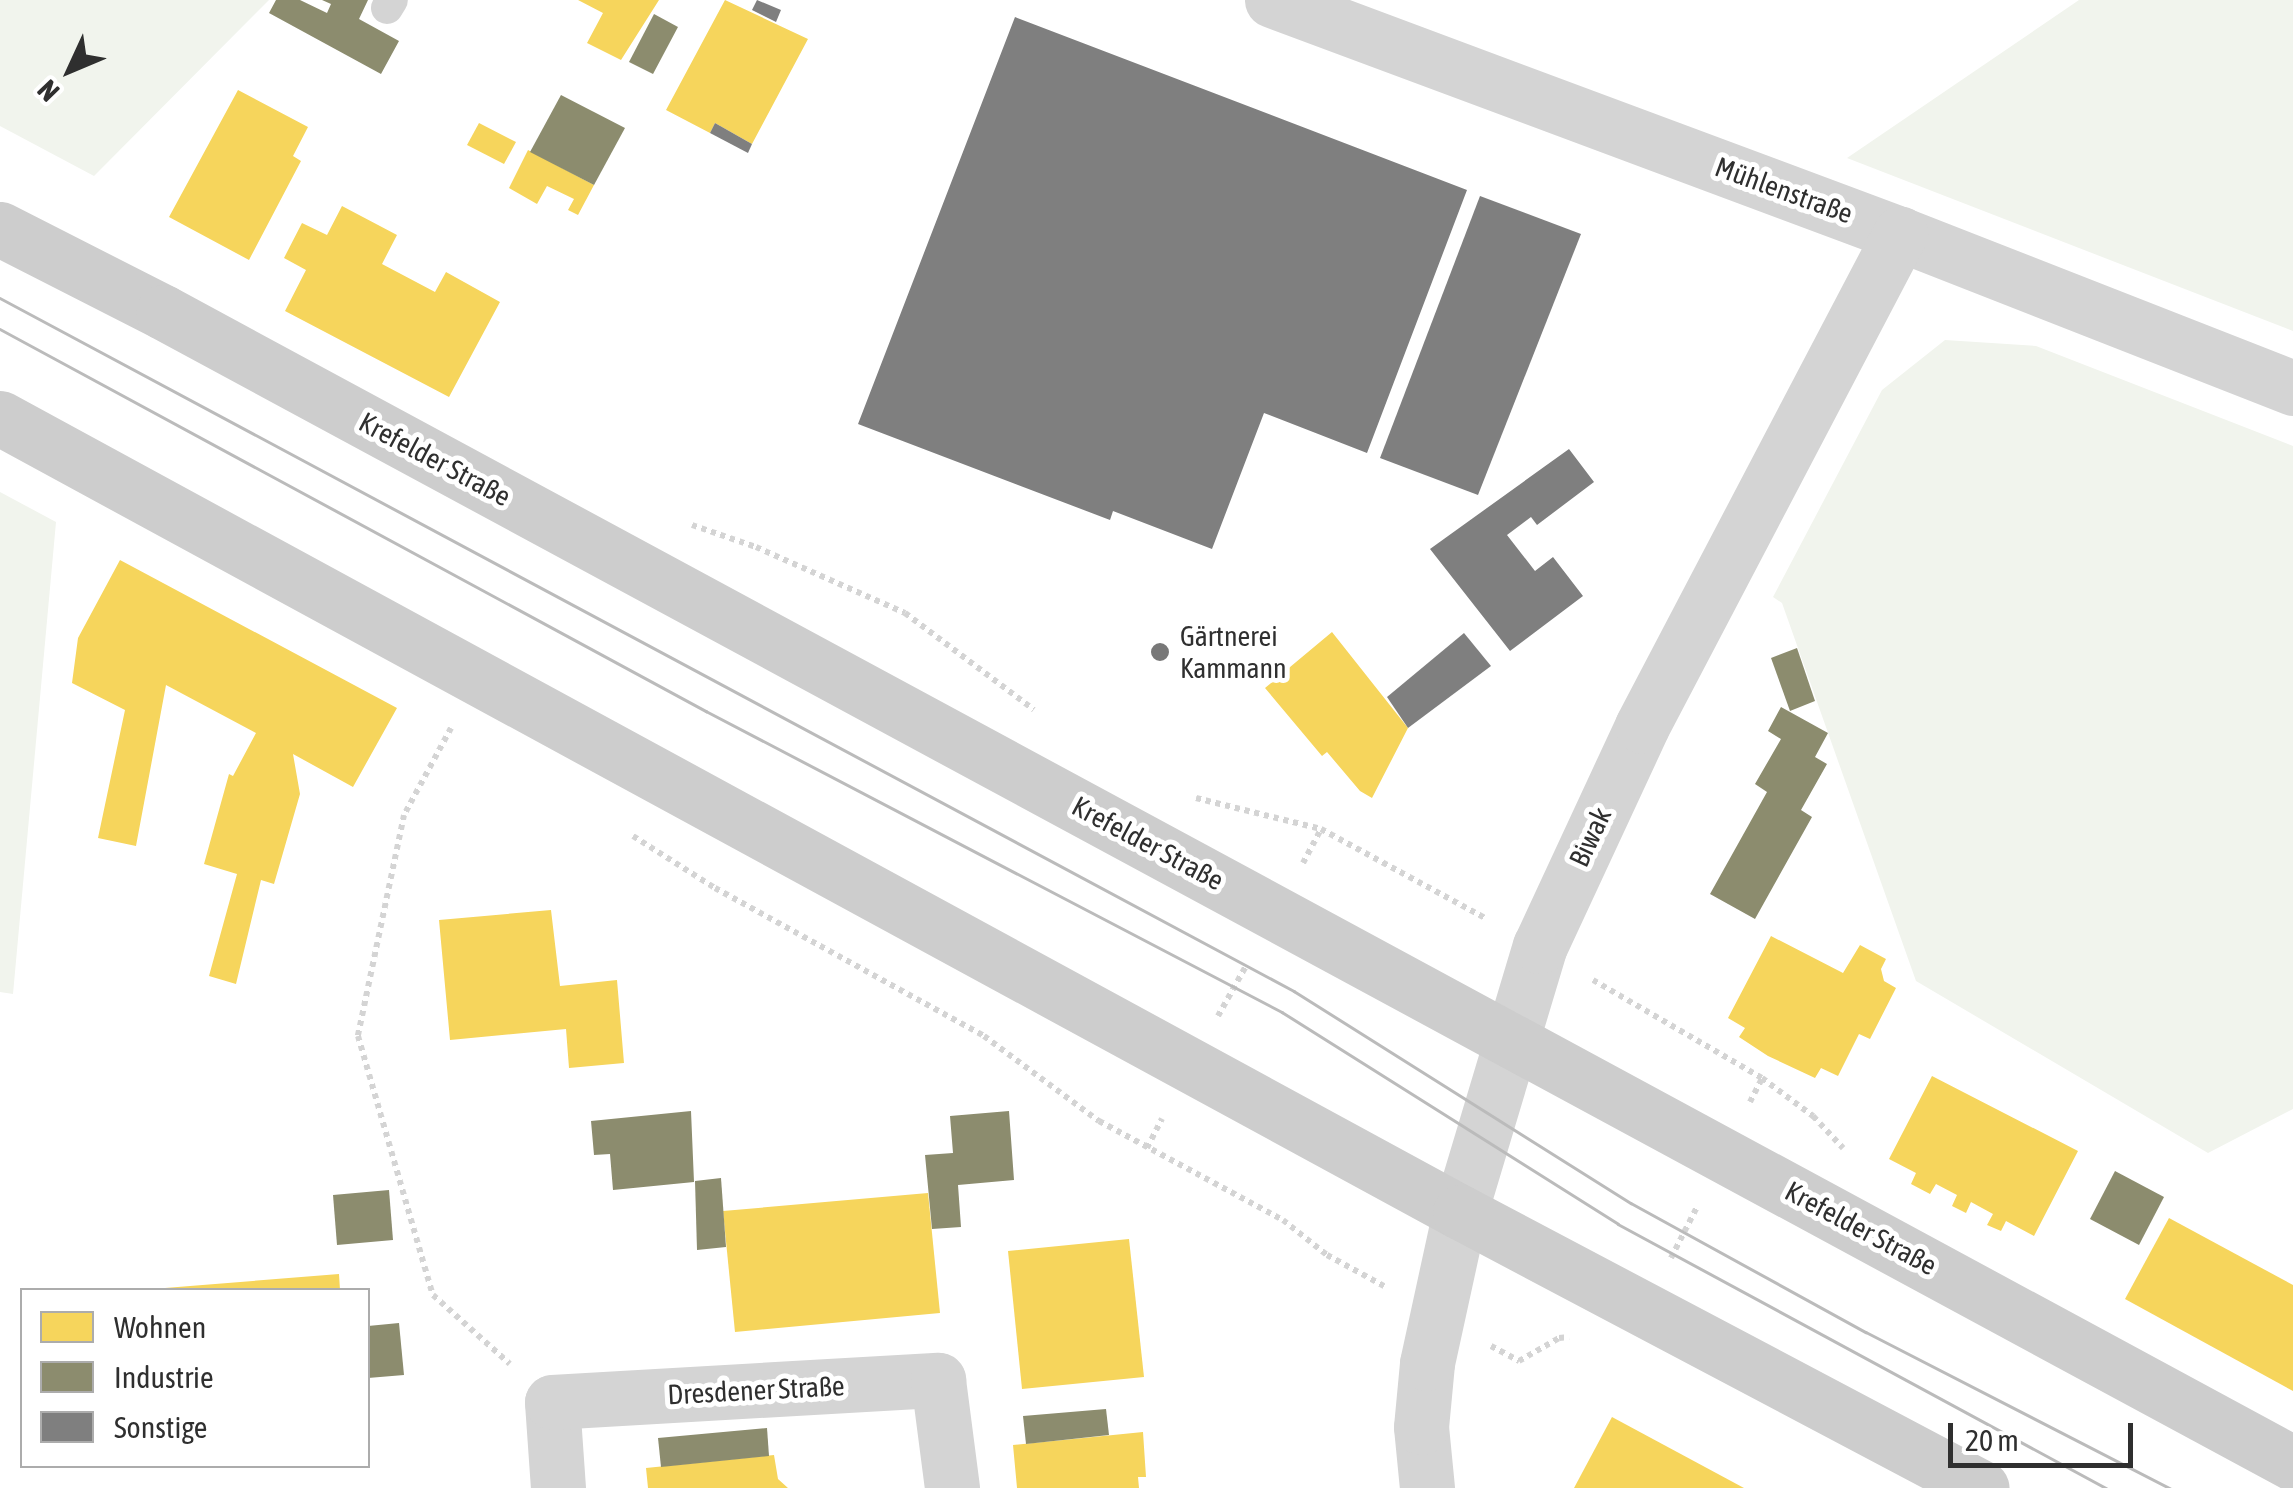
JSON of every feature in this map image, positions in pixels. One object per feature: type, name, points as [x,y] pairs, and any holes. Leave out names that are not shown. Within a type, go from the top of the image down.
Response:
[{"type":"main road","name":"Krefelder Straße","points":[[0,229],[163,312],[2293,1463]]},
{"type":"main road","points":[[0,418],[1460,1212],[1982,1488]]},
{"type":"street","name":"Mühlenstraße","points":[[1272,0],[1900,234],[2293,388]]},
{"type":"street","name":"Biwak","points":[[1427,1488],[1422,1427],[1427,1362],[1460,1212],[1540,946],[1642,726],[1900,234]]},
{"type":"street","name":"Dresdener Straße","points":[[552,1402],[938,1380],[952,1488]]},
{"type":"street","points":[[552,1402],[558,1488]]},
{"type":"path","points":[[457,716],[404,815],[358,1036],[433,1295],[552,1402]]},
{"type":"path","points":[[1146,1148],[1322,829]]},
{"type":"shaded area","points":[[0,0],[269,0],[94,176],[0,126]]},
{"type":"shaded area","points":[[2079,0],[2293,0],[2293,331],[1847,158]]},
{"type":"shaded area","points":[[1945,340],[2036,346],[2293,446],[2293,1109],[2208,1153],[1916,981],[1782,603],[1773,597],[1882,390]]},
{"type":"shaded area","points":[[0,492],[56,522],[13,994],[0,992]]},
{"type":"building: Wohnen","points":[[578,0],[659,0],[621,60],[587,43],[603,13]]},
{"type":"building: Wohnen","points":[[725,0],[808,39],[752,144],[715,123],[710,133],[666,110]]},
{"type":"building: Wohnen","points":[[238,90],[308,127],[293,156],[301,161],[249,260],[169,217]]},
{"type":"building: Wohnen","points":[[479,123],[516,142],[504,164],[467,145]]},
{"type":"building: Wohnen","points":[[528,150],[594,185],[578,215],[568,210],[574,199],[547,186],[537,204],[509,188]]},
{"type":"building: Wohnen","points":[[342,206],[397,235],[382,264],[435,292],[446,272],[500,302],[449,397],[285,311],[306,270],[284,258],[302,223],[327,235]]},
{"type":"building: Wohnen","points":[[120,560],[397,708],[353,787],[293,754],[300,794],[274,884],[261,880],[236,984],[209,976],[237,874],[204,864],[229,774],[233,776],[256,733],[166,685],[136,846],[98,838],[125,710],[72,683],[78,638]]},
{"type":"building: Wohnen","points":[[1332,632],[1408,728],[1372,798],[1360,791],[1327,752],[1322,756],[1265,688]]},
{"type":"building: Wohnen","points":[[551,910],[560,986],[617,980],[624,1063],[569,1068],[566,1029],[450,1040],[439,920]]},
{"type":"building: Wohnen","points":[[1771,936],[1843,973],[1860,945],[1886,959],[1881,969],[1884,981],[1896,988],[1870,1039],[1859,1034],[1838,1076],[1821,1068],[1815,1078],[1768,1056],[1739,1037],[1745,1028],[1728,1018]]},
{"type":"building: Wohnen","points":[[1932,1076],[2078,1151],[2034,1236],[2006,1221],[2001,1231],[1987,1225],[1993,1214],[1971,1202],[1966,1213],[1952,1206],[1957,1195],[1936,1184],[1930,1194],[1911,1184],[1916,1173],[1889,1159]]},
{"type":"building: Wohnen","points":[[928,1193],[940,1313],[735,1332],[723,1211]]},
{"type":"building: Wohnen","points":[[2169,1218],[2293,1285],[2293,1391],[2125,1299]]},
{"type":"building: Wohnen","points":[[1129,1239],[1144,1377],[1022,1389],[1008,1251]]},
{"type":"building: Wohnen","points":[[339,1274],[340,1288],[165,1288]]},
{"type":"building: Wohnen","points":[[1612,1417],[1744,1488],[1574,1488]]},
{"type":"building: Wohnen","points":[[1143,1432],[1146,1477],[1138,1477],[1139,1488],[1017,1488],[1013,1445]]},
{"type":"building: Wohnen","points":[[774,1455],[778,1479],[788,1488],[648,1488],[646,1468]]},
{"type":"building: Industrie","points":[[276,0],[300,0],[327,13],[331,4],[322,0],[368,0],[359,19],[399,41],[381,74],[269,13]]},
{"type":"building: Industrie","points":[[654,14],[678,27],[653,74],[629,62]]},
{"type":"building: Industrie","points":[[561,95],[625,128],[594,185],[530,152]]},
{"type":"building: Industrie","points":[[1797,648],[1815,701],[1790,711],[1771,658]]},
{"type":"building: Industrie","points":[[1781,707],[1828,733],[1815,757],[1827,764],[1801,810],[1812,817],[1755,919],[1710,894],[1767,792],[1755,784],[1781,739],[1768,731]]},
{"type":"building: Industrie","points":[[691,1111],[694,1182],[613,1190],[610,1154],[594,1155],[591,1121]]},
{"type":"building: Industrie","points":[[1009,1111],[1014,1180],[958,1185],[961,1227],[932,1229],[925,1155],[953,1153],[950,1116]]},
{"type":"building: Industrie","points":[[2115,1171],[2164,1197],[2139,1245],[2090,1219]]},
{"type":"building: Industrie","points":[[721,1178],[726,1247],[697,1250],[695,1181]]},
{"type":"building: Industrie","points":[[389,1190],[393,1240],[337,1245],[333,1195]]},
{"type":"building: Industrie","points":[[399,1323],[404,1375],[370,1378],[370,1326]]},
{"type":"building: Industrie","points":[[1106,1409],[1109,1435],[1026,1444],[1023,1416]]},
{"type":"building: Industrie","points":[[767,1428],[769,1456],[661,1467],[658,1438]]},
{"type":"building: Sonstige","points":[[757,0],[781,10],[776,22],[752,10]]},
{"type":"building: Sonstige","points":[[1015,17],[1467,190],[1367,453],[1264,413],[1212,549],[1113,511],[1110,520],[858,424]]},
{"type":"building: Sonstige","points":[[715,123],[752,144],[748,153],[710,133]]},
{"type":"building: Sonstige","points":[[1480,196],[1581,234],[1478,495],[1380,458]]},
{"type":"building: Sonstige","points":[[1569,449],[1594,482],[1537,525],[1531,517],[1507,535],[1535,571],[1553,557],[1583,596],[1510,651],[1430,549]]},
{"type":"building: Sonstige","points":[[1464,633],[1491,666],[1408,728],[1387,697]]},
{"type":"tram line","points":[[0,298],[1294,991],[1631,1203],[1866,1332],[2170,1488]]},
{"type":"tram line","points":[[0,329],[706,711],[1282,1012],[1618,1224],[2106,1488]]},
{"type":"place","name":"Gärtnerei Kammann","points":[[1160,652]]}]
